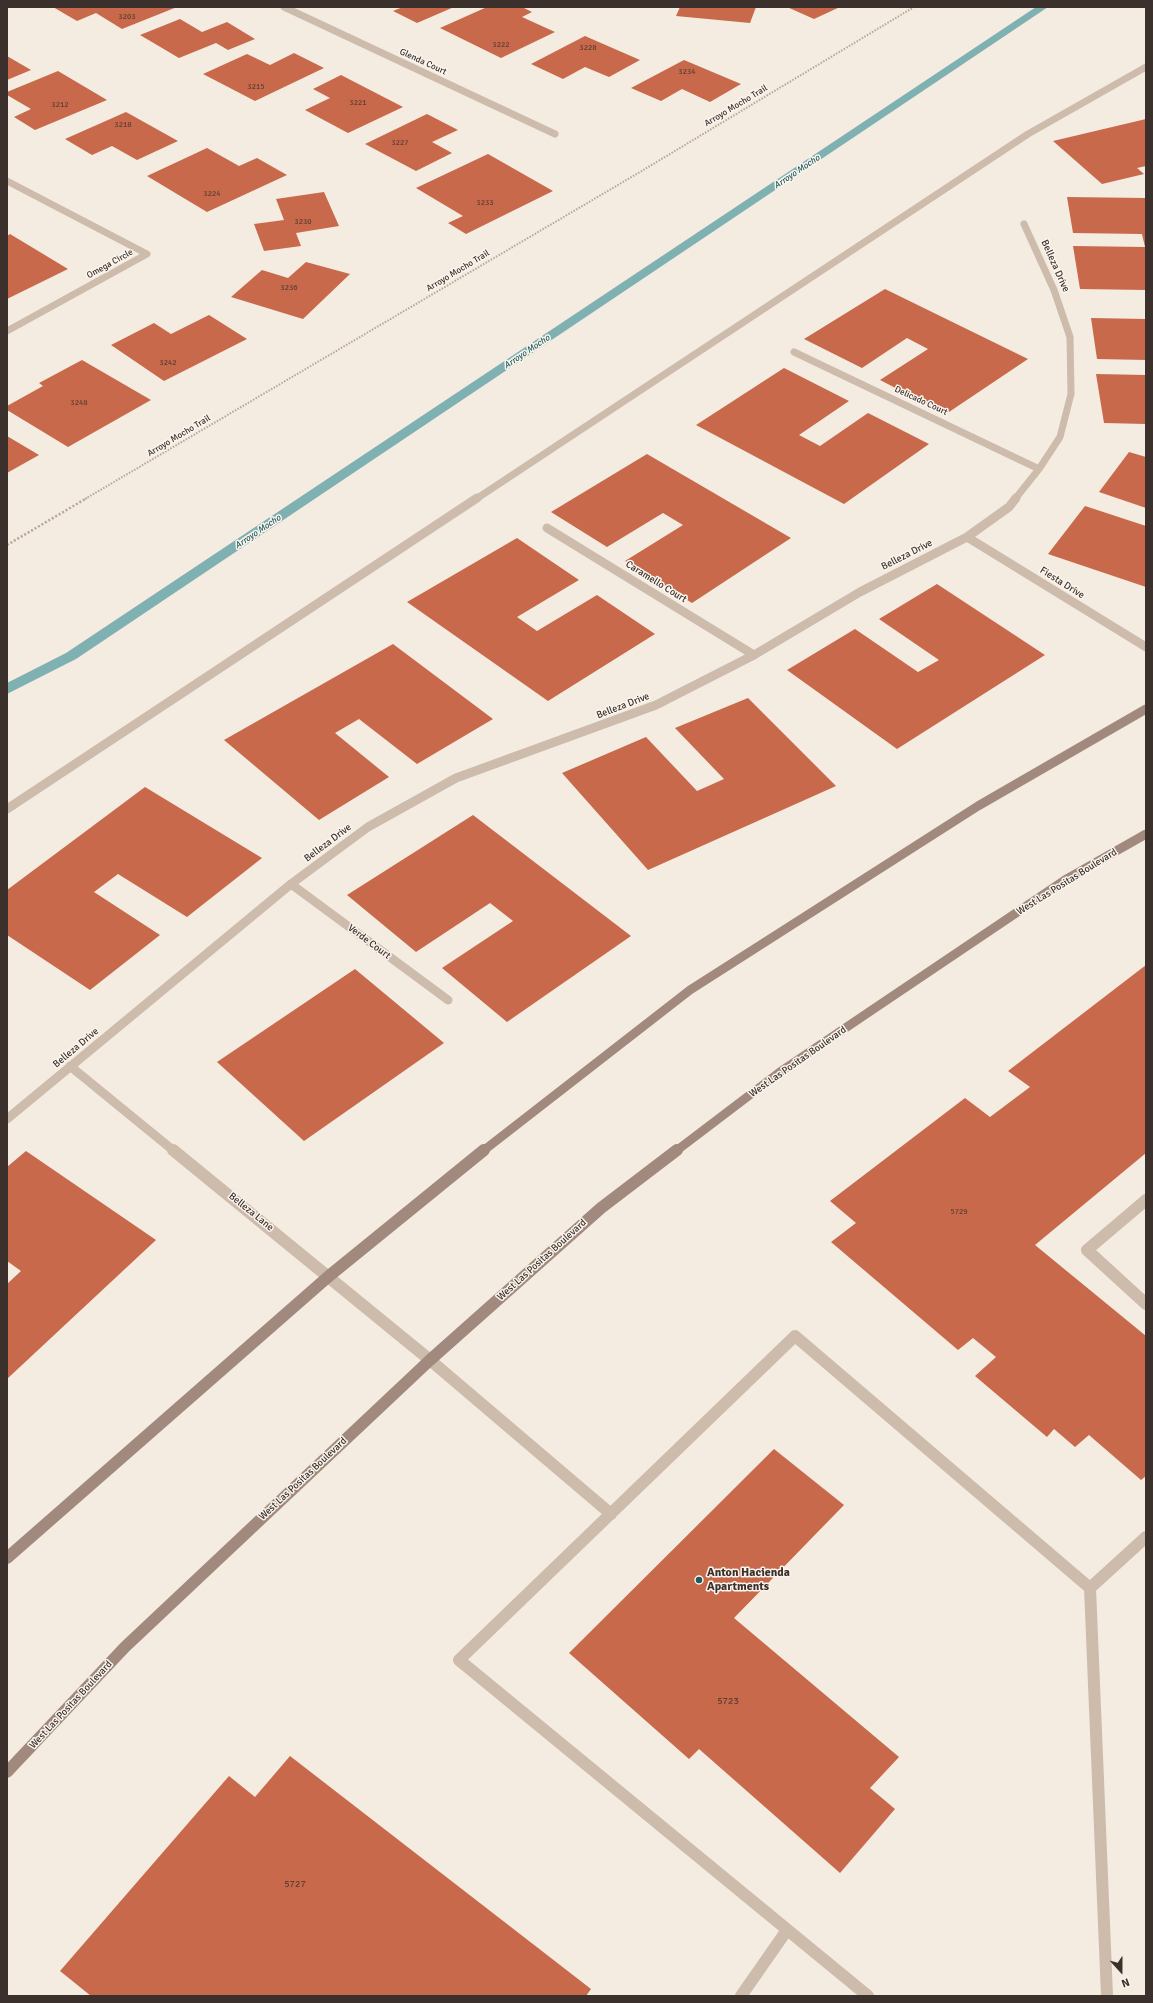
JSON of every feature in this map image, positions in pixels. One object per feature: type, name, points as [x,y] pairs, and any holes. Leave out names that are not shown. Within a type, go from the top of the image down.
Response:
[{"type":"main road","points":[[7,1558],[329,1276],[509,1130],[690,990],[978,806],[1146,709]]},
{"type":"main road","name":"West Las Positas Boulevard","points":[[7,1772],[125,1647],[430,1360],[601,1208],[780,1072],[1065,880],[1146,834]]},
{"type":"street","name":"Glenda Court","points":[[284,7],[555,134]]},
{"type":"street","points":[[7,809],[1028,134],[1146,67]]},
{"type":"street","name":"Omega Circle","points":[[7,181],[147,254],[7,331]]},
{"type":"street","name":"Belleza Drive","points":[[7,1119],[291,884],[368,827],[456,778],[656,705],[754,655],[860,592],[967,537],[1009,507],[1039,469],[1060,436],[1071,394],[1070,338],[1054,290],[1024,224]]},
{"type":"street","name":"Delicado Court","points":[[794,352],[1039,469]]},
{"type":"street","name":"Caramello Court","points":[[547,528],[754,655]]},
{"type":"street","name":"Fiesta Drive","points":[[967,537],[1146,647]]},
{"type":"street","name":"Verde Court","points":[[291,884],[448,1000]]},
{"type":"street","name":"Belleza Lane","points":[[70,1066],[329,1276],[611,1514]]},
{"type":"street","points":[[1146,1200],[1087,1250],[1146,1304]]},
{"type":"street","points":[[868,1996],[459,1660],[796,1336],[1090,1588],[1107,1996]]},
{"type":"street","points":[[1090,1588],[1146,1537]]},
{"type":"street","points":[[741,1996],[787,1930]]},
{"type":"path","name":"Arroyo Mocho Trail","points":[[7,545],[640,172],[914,7]]},
{"type":"building","points":[[53,7],[177,7],[122,29],[96,13],[77,21]]},
{"type":"building","points":[[403,7],[454,7],[417,23],[393,11]]},
{"type":"building","points":[[487,7],[522,7],[532,12],[522,17],[555,32],[501,58],[440,28]]},
{"type":"building","points":[[680,7],[756,7],[750,23],[676,16]]},
{"type":"building","points":[[787,7],[840,7],[814,19]]},
{"type":"building","points":[[180,19],[202,32],[227,22],[255,39],[228,50],[216,43],[179,58],[140,35]]},
{"type":"building","points":[[585,36],[640,60],[609,77],[585,67],[563,79],[531,64]]},
{"type":"building","points":[[294,53],[324,68],[255,101],[203,74],[247,54],[270,65]]},
{"type":"building","points":[[7,56],[31,70],[7,80]]},
{"type":"building","points":[[684,60],[741,84],[710,102],[682,89],[661,101],[631,88]]},
{"type":"building","points":[[58,71],[107,100],[35,130],[14,117],[31,109],[7,95],[7,92]]},
{"type":"building","points":[[341,75],[403,107],[348,133],[305,110],[330,98],[313,89]]},
{"type":"building","points":[[126,112],[178,141],[137,160],[112,146],[92,155],[65,139]]},
{"type":"building","points":[[427,114],[458,130],[432,142],[452,153],[416,171],[365,144]]},
{"type":"building","points":[[1146,119],[1146,166],[1137,168],[1144,174],[1102,184],[1053,141]]},
{"type":"building","points":[[207,148],[239,166],[257,158],[287,175],[207,212],[147,176]]},
{"type":"building","points":[[488,154],[553,191],[466,234],[448,223],[463,216],[416,188]]},
{"type":"building","points":[[324,192],[339,226],[296,233],[301,246],[264,251],[254,224],[284,220],[276,199]]},
{"type":"building","points":[[1067,197],[1146,198],[1146,290],[1080,289],[1073,246],[1145,247],[1142,234],[1073,233]]},
{"type":"building","points":[[10,234],[68,269],[7,299],[7,236]]},
{"type":"building","points":[[306,262],[350,274],[303,319],[231,297],[262,270],[288,278]]},
{"type":"building","points":[[885,289],[1028,359],[946,414],[880,380],[928,349],[907,338],[862,368],[804,339]]},
{"type":"building","points":[[209,315],[247,339],[164,381],[111,345],[154,323],[171,334]]},
{"type":"building","points":[[1091,318],[1146,319],[1146,360],[1097,359]]},
{"type":"building","points":[[82,360],[151,400],[68,447],[7,410],[7,406],[43,386],[39,383]]},
{"type":"building","points":[[784,368],[849,401],[799,435],[820,446],[868,413],[929,444],[844,504],[696,425]]},
{"type":"building","points":[[1096,374],[1146,375],[1146,424],[1104,423]]},
{"type":"building","points":[[7,436],[39,455],[7,473]]},
{"type":"building","points":[[1129,452],[1146,457],[1146,508],[1099,492]]},
{"type":"building","points":[[647,454],[791,538],[692,603],[625,561],[683,525],[663,513],[607,547],[551,512]]},
{"type":"building","points":[[1085,506],[1146,526],[1146,587],[1048,554]]},
{"type":"building","points":[[517,538],[579,580],[517,617],[537,631],[597,595],[655,634],[548,701],[407,602]]},
{"type":"building","points":[[937,584],[1045,655],[897,749],[787,670],[855,629],[918,672],[939,660],[879,619]]},
{"type":"building","points":[[393,644],[493,719],[417,764],[359,719],[335,733],[389,777],[319,820],[224,740]]},
{"type":"building","points":[[748,698],[836,786],[648,870],[562,773],[646,737],[697,791],[724,779],[675,728]]},
{"type":"building","points":[[145,787],[262,858],[187,917],[118,874],[94,892],[160,935],[90,990],[7,935],[7,890]]},
{"type":"building","points":[[473,815],[631,936],[507,1022],[442,968],[513,921],[490,903],[416,952],[347,895]]},
{"type":"building","points":[[1146,965],[1146,1153],[1035,1245],[1146,1336],[1146,1476],[1141,1480],[1089,1435],[1075,1447],[1054,1429],[1047,1437],[975,1376],[996,1357],[973,1338],[958,1350],[831,1242],[856,1223],[830,1201],[965,1098],[990,1117],[1030,1087],[1008,1071]]},
{"type":"building","points":[[355,969],[444,1043],[304,1141],[217,1062]]},
{"type":"building","points":[[26,1151],[156,1240],[7,1379],[7,1284],[21,1271],[7,1261],[7,1167]]},
{"type":"building","points":[[774,1449],[844,1505],[734,1618],[899,1757],[870,1788],[895,1809],[840,1873],[699,1749],[689,1759],[569,1653]]},
{"type":"building","points":[[290,1756],[591,1989],[586,1996],[91,1996],[60,1971],[229,1776],[255,1797]]},
{"type":"waterway","name":"Arroyo Mocho","points":[[7,689],[71,656],[1043,7]]},
{"type":"place","name":"Anton Hacienda Apartments","points":[[699,1580]]}]
